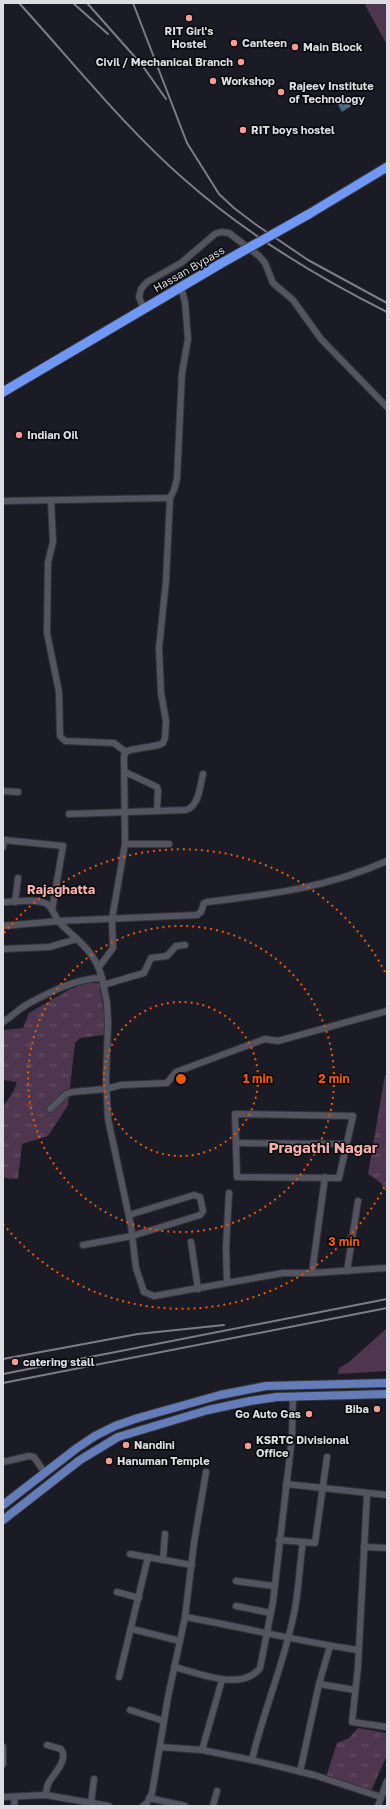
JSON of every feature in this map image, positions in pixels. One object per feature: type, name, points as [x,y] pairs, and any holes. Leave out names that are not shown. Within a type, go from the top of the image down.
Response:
[{"type":"highway","name":"Hassan Bypass","points":[[3,392],[387,167]]},
{"type":"main road","points":[[3,1505],[77,1448],[115,1426],[206,1399],[266,1386],[387,1383]]},
{"type":"main road","points":[[3,1520],[83,1457],[118,1437],[208,1410],[250,1400],[293,1396],[387,1394]]},
{"type":"main road","points":[[206,1399],[208,1410]]},
{"type":"main road","points":[[77,1448],[83,1457]]},
{"type":"street","points":[[144,309],[139,297],[141,289],[147,282],[181,263],[196,252],[215,234],[222,232],[229,233],[259,256],[265,263],[273,283],[293,300],[321,339],[387,407]]},
{"type":"street","points":[[126,752],[159,745],[163,743],[165,738],[166,721],[161,693],[159,648],[166,581],[170,498],[176,485],[182,367],[188,339],[185,302],[182,287]]},
{"type":"street","points":[[3,501],[170,498]]},
{"type":"street","points":[[51,500],[53,542],[48,562],[47,633],[59,692],[60,736],[65,741],[114,743],[126,752]]},
{"type":"street","points":[[99,966],[112,950],[112,919],[125,844],[126,752]]},
{"type":"street","points":[[125,772],[156,787],[158,790],[157,810]]},
{"type":"street","points":[[69,814],[186,810],[192,808],[195,804],[203,774]]},
{"type":"street","points":[[3,791],[18,792]]},
{"type":"street","points":[[3,842],[64,846],[52,910]]},
{"type":"street","points":[[125,844],[169,844]]},
{"type":"street","points":[[3,926],[59,921],[197,914],[201,912],[204,903],[207,902],[293,891],[350,876],[387,861]]},
{"type":"street","points":[[15,902],[18,878]]},
{"type":"street","points":[[3,902],[39,902],[48,904],[59,921],[91,953],[99,966],[104,985],[108,1023],[106,1089],[108,1119],[129,1216],[136,1268],[144,1292],[154,1296],[283,1273],[312,1273],[387,1266]]},
{"type":"street","points":[[3,949],[49,947],[77,939]]},
{"type":"street","points":[[104,985],[144,973],[151,958],[167,956],[176,946],[185,945]]},
{"type":"street","points":[[3,1022],[25,1006],[71,984],[90,978],[102,978]]},
{"type":"street","points":[[50,1109],[66,1094],[106,1089],[121,1085],[167,1083],[176,1072],[265,1039],[278,1041],[387,1012]]},
{"type":"street","points":[[235,1114],[353,1116],[347,1144],[339,1178],[237,1177],[235,1114]]},
{"type":"street","points":[[237,1143],[347,1144]]},
{"type":"street","points":[[312,1273],[324,1177]]},
{"type":"street","points":[[227,1283],[226,1248],[229,1193]]},
{"type":"street","points":[[83,1245],[132,1236],[200,1215],[203,1211],[200,1197],[194,1195],[129,1216]]},
{"type":"street","points":[[347,1270],[358,1201]]},
{"type":"street","points":[[191,1242],[198,1289]]},
{"type":"street","points":[[174,1667],[222,1680],[239,1679],[256,1674],[260,1668],[274,1586],[292,1437],[293,1396]]},
{"type":"street","points":[[3,1462],[28,1456],[34,1457],[45,1473]]},
{"type":"street","points":[[279,1540],[314,1543],[327,1457]]},
{"type":"street","points":[[143,1806],[150,1798],[174,1667],[185,1617],[206,1472]]},
{"type":"street","points":[[286,1484],[387,1495]]},
{"type":"street","points":[[367,1494],[359,1650],[352,1722],[387,1727]]},
{"type":"street","points":[[163,1560],[165,1534]]},
{"type":"street","points":[[252,1760],[258,1734],[294,1616],[303,1542]]},
{"type":"street","points":[[364,1547],[387,1548]]},
{"type":"street","points":[[130,1554],[192,1564]]},
{"type":"street","points":[[119,1678],[132,1629],[148,1557]]},
{"type":"street","points":[[236,1581],[274,1586]]},
{"type":"street","points":[[117,1592],[139,1598]]},
{"type":"street","points":[[236,1606],[270,1613]]},
{"type":"street","points":[[185,1617],[246,1628],[288,1639],[359,1650]]},
{"type":"street","points":[[132,1629],[180,1641]]},
{"type":"street","points":[[300,1772],[319,1684],[330,1646]]},
{"type":"street","points":[[202,1750],[222,1680]]},
{"type":"street","points":[[319,1684],[355,1690]]},
{"type":"street","points":[[130,1710],[164,1721]]},
{"type":"street","points":[[46,1795],[49,1783],[59,1768],[63,1756],[61,1750],[47,1745]]},
{"type":"street","points":[[3,1747],[3,1764]]},
{"type":"street","points":[[160,1747],[202,1750],[252,1760],[300,1772],[381,1797]]},
{"type":"street","points":[[91,1803],[94,1779]]},
{"type":"street","points":[[378,1806],[386,1789],[387,1781]]},
{"type":"street","points":[[213,1806],[217,1791]]},
{"type":"street","points":[[4,1806],[4,1798],[46,1795],[109,1806]]},
{"type":"street","points":[[14,1806],[15,1797]]},
{"type":"street","points":[[150,1798],[185,1806]]},
{"type":"green space","points":[[364,3],[387,3],[387,45]]},
{"type":"green space","points":[[88,983],[99,983],[105,1017],[104,1035],[80,1038],[75,1043],[68,1105],[48,1136],[22,1144],[18,1179],[3,1178],[3,1107],[14,1090],[17,1082],[3,1080],[3,1030],[23,1028],[29,1013],[70,989]]},
{"type":"green space","points":[[385,1075],[387,1076],[387,1193],[381,1183],[368,1174]]},
{"type":"green space","points":[[387,1328],[387,1371],[338,1374],[339,1368],[349,1362]]},
{"type":"green space","points":[[358,1728],[387,1733],[387,1755],[371,1791],[326,1777],[337,1743],[349,1738]]},
{"type":"water","points":[[344,95],[351,106],[342,112],[336,101]]},
{"type":"railway","points":[[19,3],[121,117],[185,180],[256,236],[334,284],[387,312]]},
{"type":"railway","points":[[73,3],[108,34]]},
{"type":"railway","points":[[87,3],[142,65],[166,99]]},
{"type":"railway","points":[[133,3],[187,143],[219,194],[255,224],[308,260],[387,303]]},
{"type":"railway","points":[[3,1374],[387,1299]]},
{"type":"railway","points":[[3,1383],[387,1308]]},
{"type":"railway","points":[[3,1359],[138,1334],[224,1325]]},
{"type":"place","name":"RIT Girl's Hostel","points":[[189,18]]},
{"type":"place","name":"Canteen","points":[[234,43]]},
{"type":"place","name":"Main Block","points":[[295,47]]},
{"type":"place","name":"Civil / Mechanical Branch","points":[[241,62]]},
{"type":"place","name":"Workshop","points":[[213,81]]},
{"type":"place","name":"Rajeev Institute of Technology","points":[[281,92]]},
{"type":"place","name":"RIT boys hostel","points":[[243,130]]},
{"type":"place","name":"Indian Oil","points":[[19,435]]},
{"type":"place","name":"catering stall","points":[[15,1362]]},
{"type":"place","name":"Biba","points":[[377,1409]]},
{"type":"place","name":"Go Auto Gas","points":[[309,1414]]},
{"type":"place","name":"Nandini","points":[[126,1445]]},
{"type":"place","name":"KSRTC Divisional Office","points":[[248,1446]]},
{"type":"place","name":"Hanuman Temple","points":[[109,1461]]},
{"type":"district","name":"Rajaghatta","points":[[61,889]]},
{"type":"district","name":"Pragathi Nagar","points":[[323,1148]]}]
